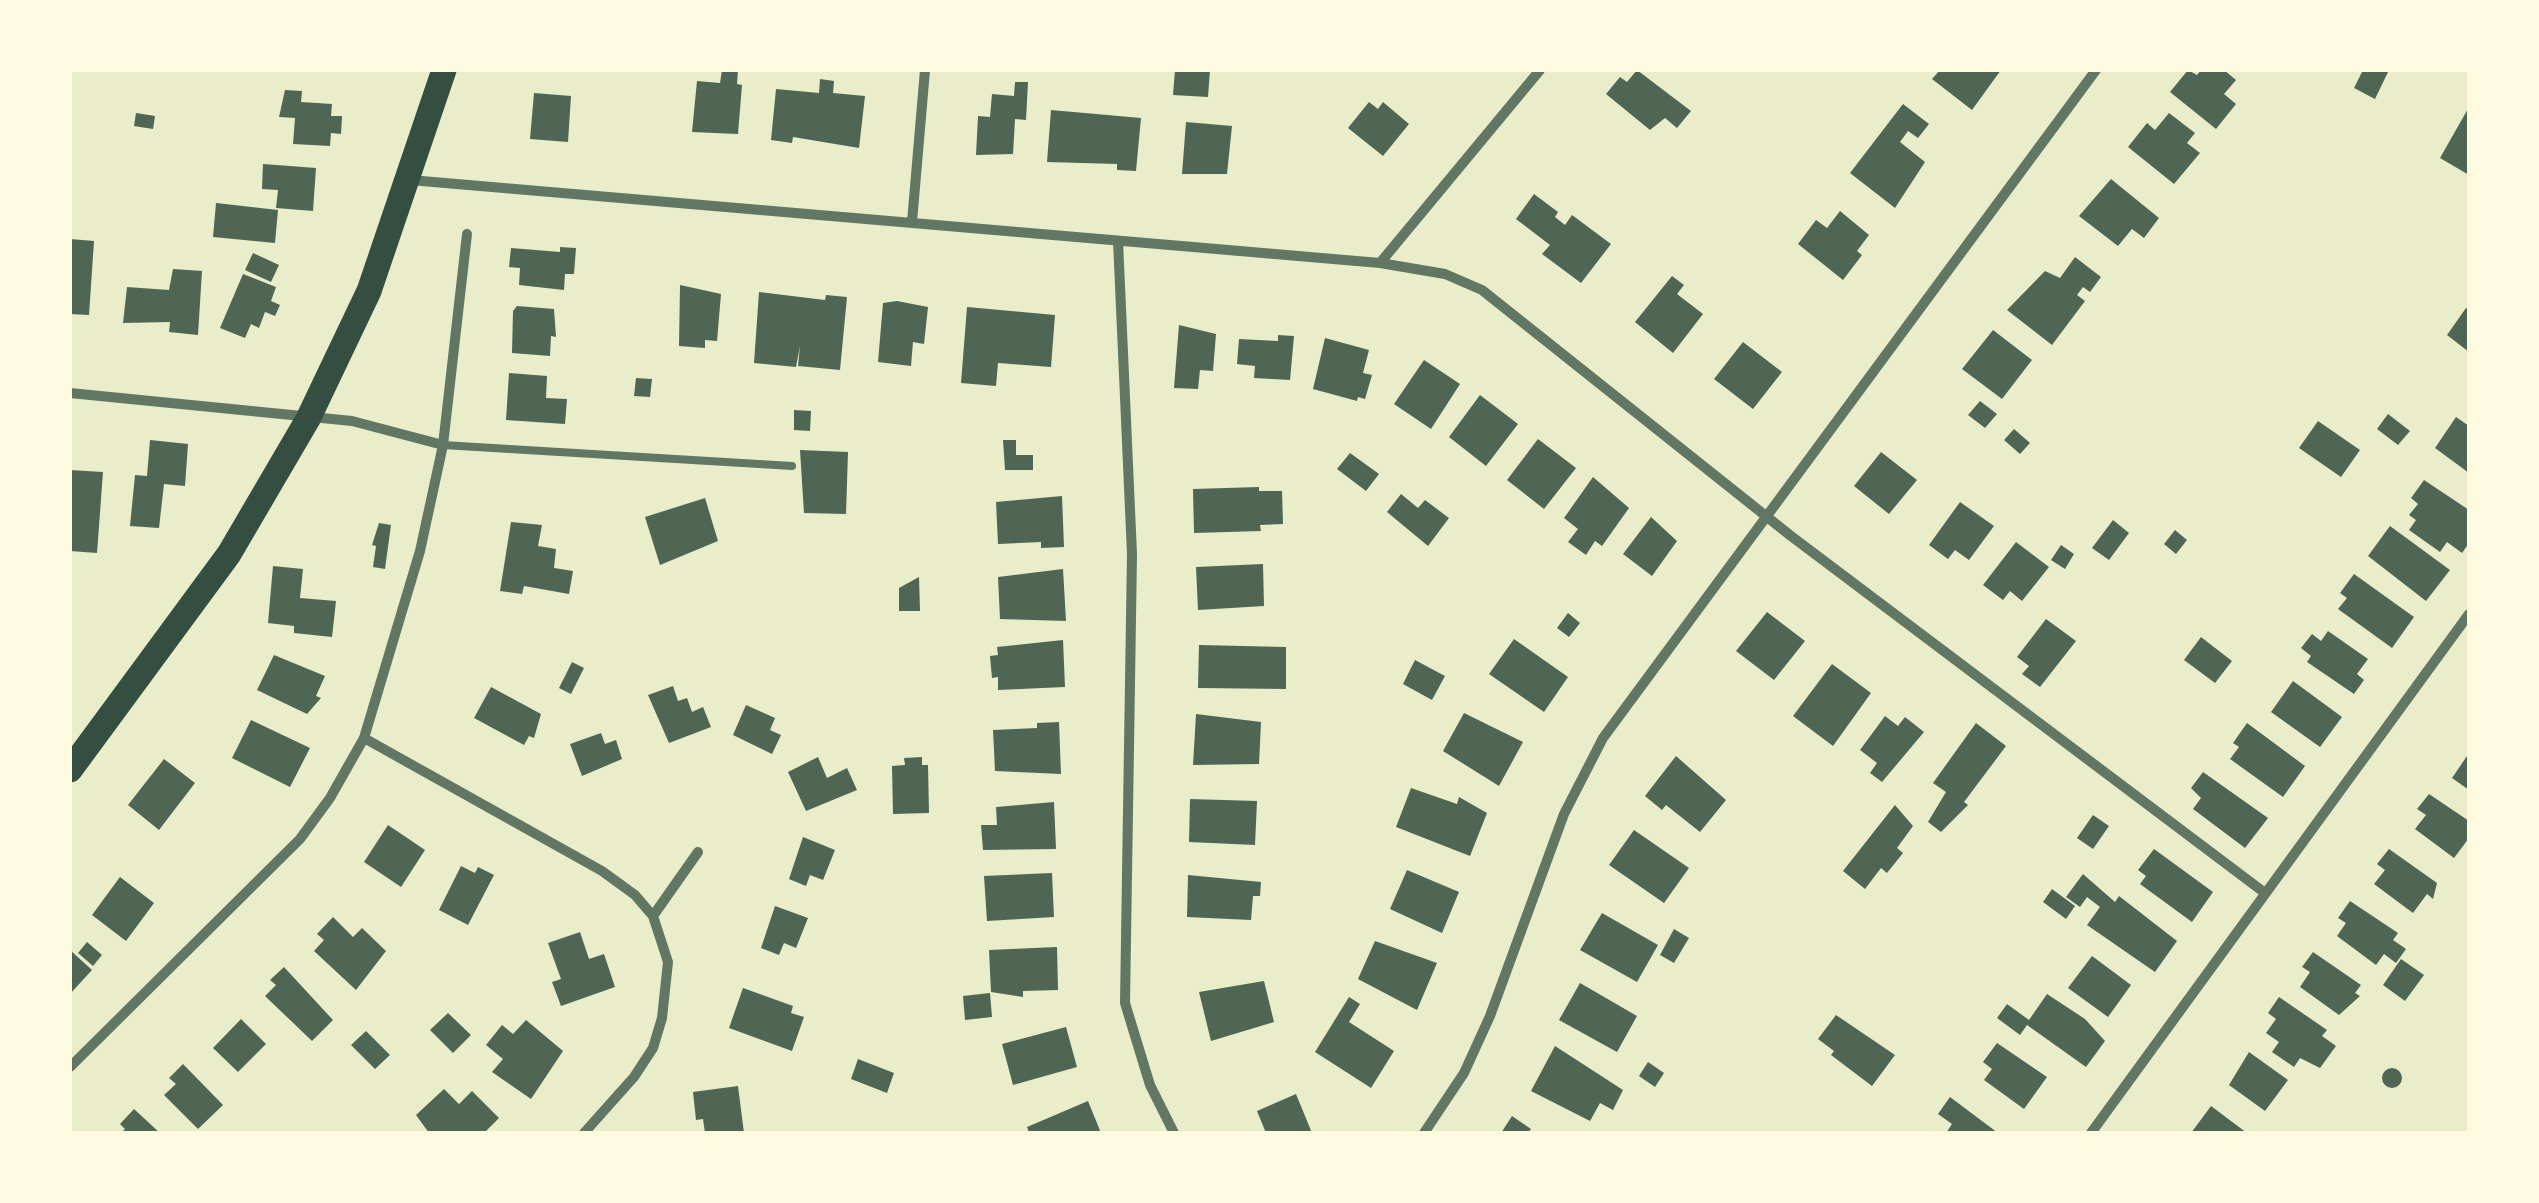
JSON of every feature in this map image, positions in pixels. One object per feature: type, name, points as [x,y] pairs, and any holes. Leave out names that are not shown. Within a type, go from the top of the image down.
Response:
[{"type":"main road","points":[[70,770],[229,554],[308,419],[369,290],[410,180],[444,70]]},
{"type":"street","points":[[912,222],[925,70]]},
{"type":"street","points":[[1380,263],[1540,70]]},
{"type":"street","points":[[1424,1133],[1464,1073],[1490,1016],[1558,830],[1602,738],[2096,70]]},
{"type":"street","points":[[410,180],[1380,263],[1445,274],[1482,290],[1765,516],[2265,893]]},
{"type":"street","points":[[70,1067],[300,838],[330,798],[364,738],[420,552],[443,445],[467,234]]},
{"type":"street","points":[[1118,241],[1132,554],[1123,906],[1125,1003],[1150,1085],[1174,1133]]},
{"type":"street","points":[[70,393],[377,424],[443,445]]},
{"type":"street","points":[[2091,1133],[2469,614]]},
{"type":"street","points":[[364,738],[602,871],[635,895],[653,916],[668,962],[662,1018],[653,1048],[591,1131]]},
{"type":"street","points":[[653,916],[698,852]]},
{"type":"lane","points":[[443,445],[792,466]]},
{"type":"building","points":[[722,70],[738,70],[737,84],[742,85],[738,134],[692,132],[697,81],[720,83]]},
{"type":"building","points":[[1175,70],[1210,70],[1208,97],[1173,95]]},
{"type":"building","points":[[1637,70],[1691,111],[1677,128],[1665,118],[1650,130],[1606,94],[1620,77],[1627,82]]},
{"type":"building","points":[[1940,70],[2001,70],[1972,110],[1932,79]]},
{"type":"building","points":[[2188,70],[2197,75],[2201,70],[2224,70],[2236,80],[2224,94],[2236,104],[2216,129],[2170,92]]},
{"type":"building","points":[[2363,70],[2389,70],[2375,99],[2354,88]]},
{"type":"building","points":[[820,79],[834,81],[833,93],[865,96],[859,148],[793,137],[792,143],[771,140],[776,89],[819,93]]},
{"type":"building","points":[[1015,82],[1028,82],[1026,120],[1015,119],[1013,154],[976,155],[978,116],[990,117],[992,94],[1014,96]]},
{"type":"building","points":[[285,90],[302,91],[301,102],[332,104],[331,116],[342,116],[341,134],[331,133],[330,146],[293,144],[295,118],[279,117]]},
{"type":"building","points":[[534,93],[571,96],[568,142],[530,139]]},
{"type":"building","points":[[1369,102],[1378,109],[1383,102],[1409,124],[1383,156],[1348,128]]},
{"type":"building","points":[[1903,104],[1929,124],[1918,138],[1908,131],[1900,142],[1925,162],[1895,208],[1850,173]]},
{"type":"building","points":[[2469,107],[2469,175],[2440,158]]},
{"type":"building","points":[[1051,110],[1141,118],[1136,171],[1117,170],[1117,164],[1047,162]]},
{"type":"building","points":[[136,113],[155,116],[153,129],[134,126]]},
{"type":"building","points":[[2169,113],[2195,133],[2187,143],[2200,153],[2174,184],[2128,147],[2147,123],[2155,130]]},
{"type":"building","points":[[1186,122],[1232,126],[1227,174],[1182,174]]},
{"type":"building","points":[[263,164],[316,168],[313,211],[276,208],[278,190],[262,189]]},
{"type":"building","points":[[2111,179],[2159,218],[2144,238],[2132,229],[2118,246],[2079,216]]},
{"type":"building","points":[[1534,194],[1558,212],[1555,217],[1565,225],[1572,215],[1611,244],[1581,283],[1542,254],[1550,245],[1516,219]]},
{"type":"building","points":[[216,203],[278,210],[275,243],[213,237]]},
{"type":"building","points":[[1840,211],[1869,235],[1857,251],[1862,255],[1843,280],[1798,244],[1816,220],[1827,228]]},
{"type":"building","points":[[70,239],[94,241],[89,315],[70,314]]},
{"type":"building","points":[[560,247],[576,248],[574,274],[565,274],[564,290],[519,285],[520,268],[509,267],[511,248],[560,252]]},
{"type":"building","points":[[253,253],[279,265],[271,282],[245,270]]},
{"type":"building","points":[[2075,257],[2101,277],[2090,292],[2083,287],[2077,295],[2085,301],[2052,345],[2007,310],[2045,271],[2060,278]]},
{"type":"building","points":[[173,269],[202,271],[198,335],[169,332],[170,322],[123,323],[127,287],[169,290]]},
{"type":"building","points":[[243,274],[276,287],[271,301],[280,305],[275,316],[265,312],[259,328],[251,324],[245,338],[220,328]]},
{"type":"building","points":[[1672,276],[1684,285],[1677,294],[1703,314],[1673,353],[1635,322]]},
{"type":"building","points":[[680,285],[721,294],[717,341],[705,340],[705,348],[679,346]]},
{"type":"building","points":[[759,292],[825,300],[826,295],[847,297],[840,370],[798,366],[800,346],[796,367],[754,363]]},
{"type":"building","points":[[897,301],[928,307],[924,344],[913,342],[911,366],[878,362],[883,303]]},
{"type":"building","points":[[517,306],[554,309],[556,337],[551,336],[550,356],[512,353],[513,311]]},
{"type":"building","points":[[967,307],[1055,315],[1051,367],[998,363],[996,386],[961,383]]},
{"type":"building","points":[[2466,308],[2469,310],[2469,352],[2447,335]]},
{"type":"building","points":[[1179,325],[1216,334],[1213,371],[1200,370],[1198,389],[1174,388]]},
{"type":"building","points":[[1993,330],[2032,360],[2002,399],[1962,369]]},
{"type":"building","points":[[1278,335],[1294,336],[1290,380],[1254,378],[1255,366],[1237,364],[1239,339],[1278,341]]},
{"type":"building","points":[[1325,338],[1369,350],[1363,373],[1372,375],[1365,399],[1358,397],[1357,401],[1313,389]]},
{"type":"building","points":[[1743,342],[1782,372],[1753,409],[1714,379]]},
{"type":"building","points":[[1424,360],[1460,384],[1431,429],[1394,404]]},
{"type":"building","points":[[509,373],[547,376],[546,398],[567,399],[565,424],[506,420]]},
{"type":"building","points":[[636,378],[652,379],[650,397],[634,396]]},
{"type":"building","points":[[1480,395],[1518,424],[1486,466],[1449,437]]},
{"type":"building","points":[[1980,401],[1997,414],[1985,428],[1968,415]]},
{"type":"building","points":[[794,410],[811,411],[810,431],[794,430]]},
{"type":"building","points":[[2388,414],[2410,431],[2398,445],[2377,429]]},
{"type":"building","points":[[2456,417],[2469,426],[2469,473],[2435,448]]},
{"type":"building","points":[[2318,421],[2360,450],[2341,477],[2299,448]]},
{"type":"building","points":[[2014,429],[2030,443],[2020,454],[2004,440]]},
{"type":"building","points":[[1538,439],[1576,468],[1544,509],[1507,480]]},
{"type":"building","points":[[150,440],[188,444],[185,486],[164,484],[159,528],[130,526],[135,475],[147,476]]},
{"type":"building","points":[[1003,440],[1016,440],[1016,455],[1033,455],[1033,470],[1005,470]]},
{"type":"building","points":[[800,450],[848,452],[846,514],[804,513]]},
{"type":"building","points":[[1881,452],[1917,480],[1889,514],[1854,486]]},
{"type":"building","points":[[1350,453],[1379,474],[1366,491],[1337,469]]},
{"type":"building","points":[[70,470],[103,472],[97,553],[70,551]]},
{"type":"building","points":[[1593,477],[1629,508],[1602,546],[1595,541],[1586,555],[1568,542],[1578,529],[1564,518]]},
{"type":"building","points":[[2424,480],[2469,510],[2469,543],[2462,553],[2447,542],[2440,552],[2409,530],[2416,520],[2409,515],[2418,504],[2411,498]]},
{"type":"building","points":[[1259,487],[1259,491],[1282,491],[1283,524],[1260,525],[1261,531],[1194,533],[1193,489]]},
{"type":"building","points":[[1401,494],[1418,508],[1425,500],[1449,518],[1428,546],[1387,512]]},
{"type":"building","points":[[1062,496],[1064,547],[1041,548],[1041,542],[998,544],[996,502]]},
{"type":"building","points":[[705,498],[718,541],[660,565],[645,517]]},
{"type":"building","points":[[1960,502],[1994,526],[1969,560],[1955,550],[1948,559],[1929,545]]},
{"type":"building","points":[[1651,517],[1677,541],[1652,576],[1623,554]]},
{"type":"building","points":[[2113,520],[2129,533],[2109,560],[2092,548]]},
{"type":"building","points":[[511,522],[542,525],[538,546],[556,549],[554,568],[573,571],[569,594],[524,586],[522,594],[500,591]]},
{"type":"building","points":[[379,523],[391,525],[385,569],[373,567],[376,546],[372,545]]},
{"type":"building","points":[[2390,526],[2450,570],[2426,601],[2368,556]]},
{"type":"building","points":[[2175,530],[2187,540],[2176,554],[2164,544]]},
{"type":"building","points":[[2016,542],[2049,567],[2022,601],[2010,591],[2003,600],[1983,585]]},
{"type":"building","points":[[2061,545],[2074,554],[2065,569],[2051,560]]},
{"type":"building","points":[[1263,564],[1264,606],[1198,610],[1196,567]]},
{"type":"building","points":[[273,566],[303,569],[300,598],[336,601],[332,637],[294,633],[294,626],[268,623]]},
{"type":"building","points":[[1063,569],[1066,621],[1000,619],[998,577]]},
{"type":"building","points":[[2354,574],[2414,617],[2392,648],[2338,609],[2347,598],[2340,593]]},
{"type":"building","points":[[919,577],[920,611],[899,611],[899,588]]},
{"type":"building","points":[[1767,612],[1805,641],[1774,680],[1736,651]]},
{"type":"building","points":[[1568,613],[1580,623],[1569,637],[1557,628]]},
{"type":"building","points":[[2046,619],[2076,641],[2040,687],[2022,674],[2029,666],[2017,657]]},
{"type":"building","points":[[2328,631],[2368,659],[2357,674],[2364,680],[2354,694],[2307,662],[2311,656],[2301,648],[2312,634],[2321,641]]},
{"type":"building","points":[[2201,637],[2232,661],[2215,683],[2184,660]]},
{"type":"building","points":[[1514,639],[1568,677],[1544,712],[1489,674]]},
{"type":"building","points":[[1063,640],[1065,687],[998,690],[998,677],[992,678],[990,656],[998,655],[997,647]]},
{"type":"building","points":[[1199,645],[1286,647],[1286,689],[1198,688]]},
{"type":"building","points":[[274,655],[325,676],[316,696],[321,698],[307,714],[257,690]]},
{"type":"building","points":[[1415,660],[1445,676],[1432,700],[1403,684]]},
{"type":"building","points":[[572,662],[584,668],[571,694],[559,688]]},
{"type":"building","points":[[1832,664],[1871,693],[1833,746],[1793,716]]},
{"type":"building","points":[[2293,681],[2342,717],[2320,747],[2271,712]]},
{"type":"building","points":[[673,686],[678,701],[687,698],[692,712],[703,707],[711,727],[669,743],[648,695]]},
{"type":"building","points":[[491,687],[541,714],[534,738],[529,736],[524,745],[474,718]]},
{"type":"building","points":[[746,705],[775,718],[770,730],[781,735],[772,754],[733,735]]},
{"type":"building","points":[[1464,713],[1523,742],[1499,786],[1443,751]]},
{"type":"building","points":[[1196,714],[1261,722],[1259,764],[1193,765]]},
{"type":"building","points":[[1885,716],[1898,726],[1905,717],[1924,732],[1882,782],[1870,773],[1877,763],[1860,750]]},
{"type":"building","points":[[251,720],[310,748],[290,787],[232,758]]},
{"type":"building","points":[[1059,722],[1061,774],[995,771],[993,730],[1037,728],[1037,723]]},
{"type":"building","points":[[1976,723],[2006,746],[1964,802],[1968,805],[1941,832],[1928,822],[1946,792],[1933,783]]},
{"type":"building","points":[[2247,723],[2305,766],[2283,797],[2230,759],[2239,747],[2233,743]]},
{"type":"building","points":[[601,733],[605,744],[616,740],[622,759],[582,776],[570,744]]},
{"type":"building","points":[[2469,753],[2469,790],[2452,778]]},
{"type":"building","points":[[1676,756],[1726,800],[1700,832],[1666,805],[1662,810],[1645,796]]},
{"type":"building","points":[[818,757],[827,778],[847,768],[857,790],[806,811],[788,772]]},
{"type":"building","points":[[922,757],[922,765],[928,765],[929,813],[893,814],[892,766],[905,765],[904,758]]},
{"type":"building","points":[[164,759],[195,783],[159,830],[128,805]]},
{"type":"building","points":[[2203,772],[2268,818],[2245,848],[2193,809],[2201,798],[2191,788]]},
{"type":"building","points":[[1411,788],[1457,804],[1459,797],[1487,813],[1470,856],[1396,827]]},
{"type":"building","points":[[2429,794],[2469,821],[2469,838],[2454,858],[2415,829],[2426,815],[2417,809]]},
{"type":"building","points":[[1190,799],[1257,801],[1255,845],[1189,842]]},
{"type":"building","points":[[1054,802],[1056,849],[983,850],[981,825],[997,825],[996,807]]},
{"type":"building","points":[[1895,805],[1913,826],[1897,848],[1903,853],[1887,873],[1881,868],[1865,889],[1843,871]]},
{"type":"building","points":[[2093,815],[2109,826],[2093,849],[2077,838]]},
{"type":"building","points":[[388,825],[425,850],[401,887],[364,862]]},
{"type":"building","points":[[1634,830],[1689,868],[1664,903],[1609,865]]},
{"type":"building","points":[[803,837],[835,850],[823,880],[810,875],[806,886],[789,879]]},
{"type":"building","points":[[2154,849],[2213,892],[2192,922],[2140,884],[2146,876],[2138,870]]},
{"type":"building","points":[[2389,849],[2437,883],[2433,899],[2427,894],[2413,913],[2374,884],[2385,870],[2377,864]]},
{"type":"building","points":[[461,866],[475,873],[478,867],[494,875],[468,925],[439,910]]},
{"type":"building","points":[[1407,870],[1459,892],[1442,933],[1390,909]]},
{"type":"building","points":[[1052,873],[1054,917],[987,921],[984,876]]},
{"type":"building","points":[[2083,874],[2115,902],[2119,896],[2177,941],[2155,972],[2087,925],[2100,907],[2087,897],[2080,907],[2066,897]]},
{"type":"building","points":[[1188,875],[1261,882],[1260,896],[1253,896],[1251,920],[1187,917]]},
{"type":"building","points":[[120,877],[154,903],[126,941],[92,915]]},
{"type":"building","points":[[2052,889],[2075,906],[2066,919],[2043,902]]},
{"type":"building","points":[[2350,901],[2398,933],[2393,940],[2406,949],[2396,963],[2384,954],[2376,965],[2337,936],[2346,923],[2338,918]]},
{"type":"building","points":[[775,906],[808,918],[796,948],[784,943],[779,955],[761,948]]},
{"type":"building","points":[[1602,913],[1658,945],[1637,982],[1580,950]]},
{"type":"building","points":[[333,917],[353,937],[362,928],[386,951],[356,990],[314,951],[324,940],[317,934]]},
{"type":"building","points":[[1674,929],[1689,938],[1674,963],[1660,955]]},
{"type":"building","points":[[580,932],[589,959],[604,954],[615,987],[561,1006],[552,982],[561,979],[548,943]]},
{"type":"building","points":[[1375,941],[1437,963],[1417,1010],[1358,979]]},
{"type":"building","points":[[87,942],[102,955],[93,966],[78,953]]},
{"type":"building","points":[[1057,947],[1058,990],[1023,991],[1023,997],[991,992],[989,950]]},
{"type":"building","points":[[70,950],[92,970],[70,994]]},
{"type":"building","points":[[2313,952],[2361,985],[2355,993],[2360,996],[2339,1015],[2300,987],[2310,972],[2302,967]]},
{"type":"building","points":[[2092,956],[2131,985],[2108,1017],[2068,988]]},
{"type":"building","points":[[2401,959],[2424,975],[2405,1001],[2383,985]]},
{"type":"building","points":[[284,967],[333,1020],[312,1041],[265,996],[276,985],[270,980]]},
{"type":"building","points":[[1264,981],[1274,1022],[1211,1041],[1199,992]]},
{"type":"building","points":[[1580,983],[1637,1016],[1617,1052],[1559,1020]]},
{"type":"building","points":[[743,988],[793,1006],[791,1013],[804,1017],[792,1051],[729,1028]]},
{"type":"building","points":[[990,993],[992,1017],[965,1020],[963,996]]},
{"type":"building","points":[[2047,994],[2085,1019],[2105,1041],[2086,1067],[2027,1025],[2020,1035],[1997,1018],[2007,1004],[2029,1020]]},
{"type":"building","points":[[1349,997],[1360,1004],[1349,1022],[1394,1051],[1371,1088],[1315,1052]]},
{"type":"building","points":[[2279,997],[2327,1030],[2322,1036],[2336,1046],[2320,1068],[2300,1058],[2294,1067],[2272,1052],[2279,1042],[2266,1033],[2276,1019],[2268,1013]]},
{"type":"building","points":[[448,1013],[471,1035],[453,1053],[430,1030]]},
{"type":"building","points":[[1836,1015],[1895,1055],[1872,1086],[1831,1055],[1834,1051],[1818,1039]]},
{"type":"building","points":[[241,1019],[266,1044],[238,1072],[213,1048]]},
{"type":"building","points":[[526,1020],[563,1051],[531,1099],[492,1072],[503,1059],[486,1045],[502,1025],[513,1034]]},
{"type":"building","points":[[1066,1027],[1077,1067],[1013,1085],[1002,1044]]},
{"type":"building","points":[[366,1031],[390,1055],[375,1069],[351,1045]]},
{"type":"building","points":[[1997,1043],[2047,1077],[2024,1109],[1984,1080],[1992,1069],[1983,1062]]},
{"type":"building","points":[[1555,1046],[1623,1090],[1613,1110],[1600,1103],[1590,1121],[1531,1091]]},
{"type":"building","points":[[2249,1052],[2288,1080],[2265,1111],[2229,1085]]},
{"type":"building","points":[[858,1059],[894,1073],[887,1093],[851,1079]]},
{"type":"building","points":[[1648,1062],[1664,1073],[1655,1087],[1639,1076]]},
{"type":"building","points":[[183,1064],[223,1105],[198,1129],[164,1095],[176,1084],[169,1078]]},
{"type":"building","points":[[2392,1068],[2402,1078],[2392,1088],[2382,1078]]},
{"type":"building","points":[[738,1086],[744,1133],[705,1133],[703,1119],[696,1120],[693,1092]]},
{"type":"building","points":[[444,1089],[459,1104],[472,1091],[499,1118],[484,1133],[429,1133],[416,1115]]},
{"type":"building","points":[[1296,1094],[1312,1133],[1266,1133],[1257,1111]]},
{"type":"building","points":[[1950,1097],[1998,1133],[1946,1133],[1952,1124],[1938,1114]]},
{"type":"building","points":[[1088,1101],[1101,1133],[1029,1133],[1027,1127]]},
{"type":"building","points":[[2211,1106],[2247,1133],[2191,1133]]},
{"type":"building","points":[[134,1109],[160,1133],[121,1133],[125,1129],[120,1124]]},
{"type":"building","points":[[1512,1116],[1531,1129],[1528,1133],[1501,1133]]}]
